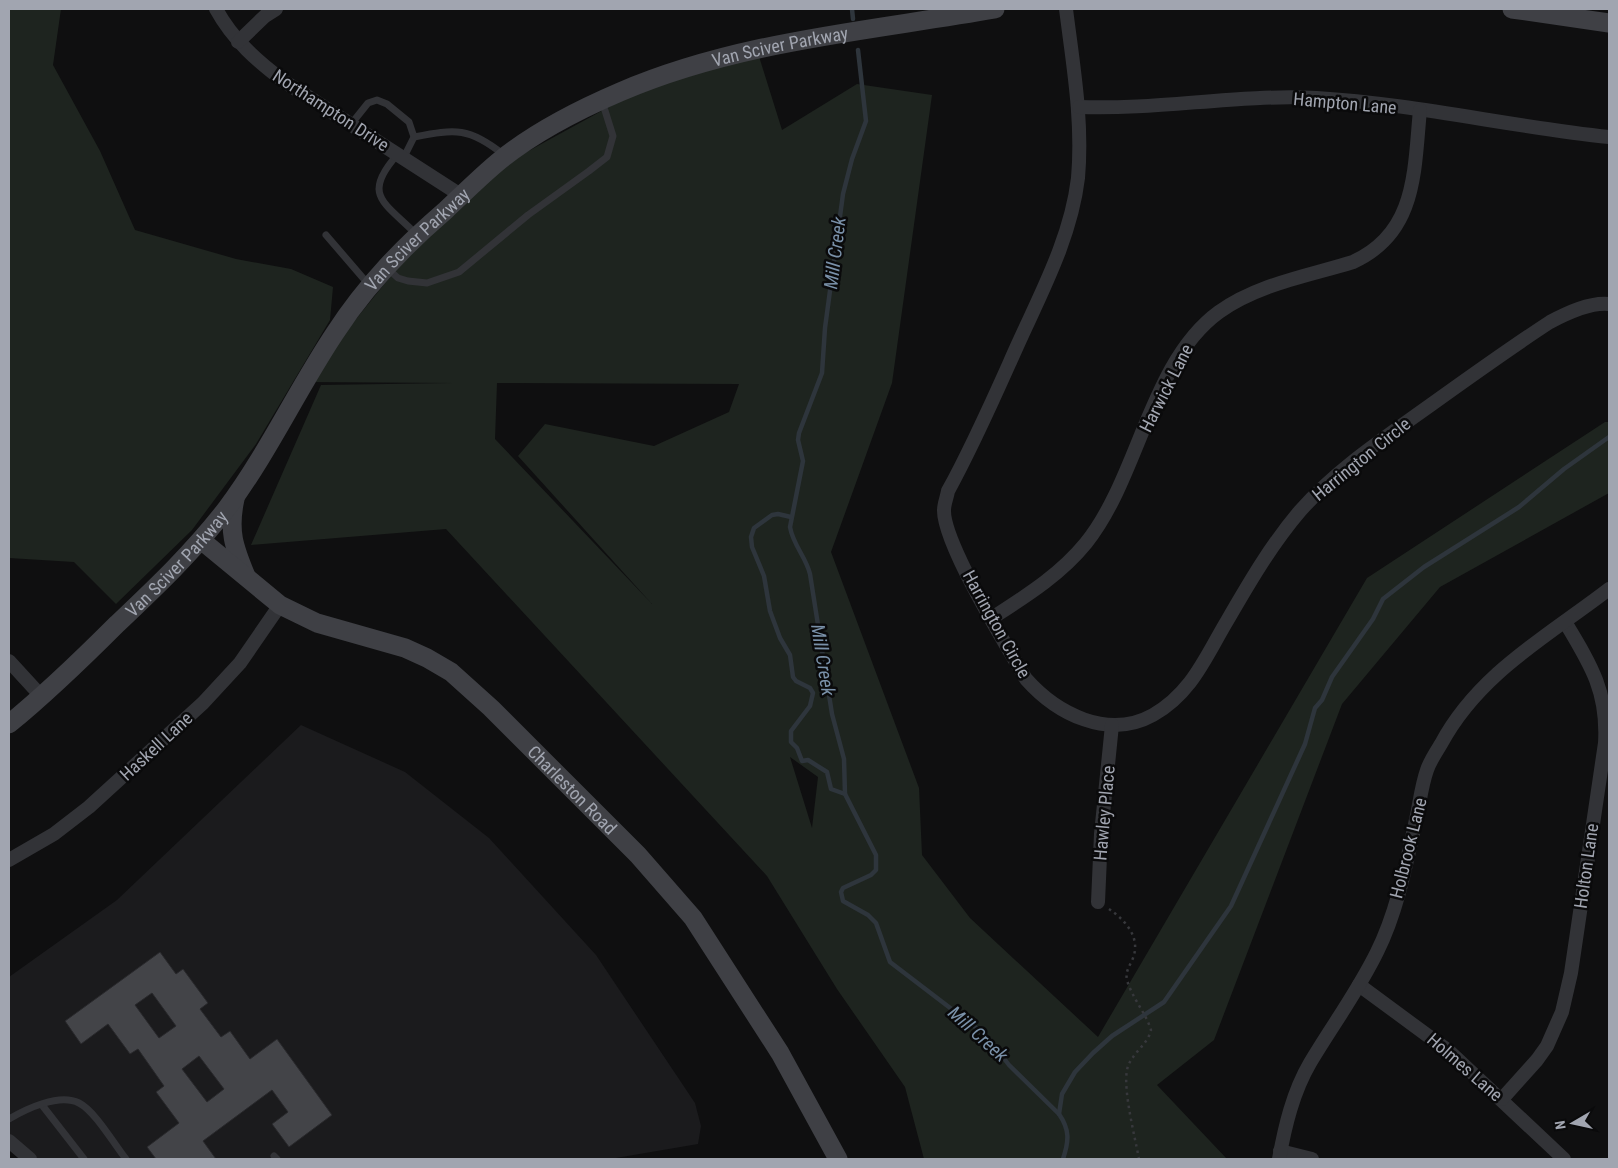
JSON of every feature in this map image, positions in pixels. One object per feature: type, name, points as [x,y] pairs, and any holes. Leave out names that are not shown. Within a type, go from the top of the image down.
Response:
[{"type":"street","name":"Northampton Drive","points":[[216,9],[238,42],[257,61],[285,82],[352,123],[462,196]]},
{"type":"street","points":[[238,42],[265,16],[276,9]]},
{"type":"street","name":"Van Sciver Parkway","points":[[9,724],[42,697],[160,583],[201,540],[235,496],[333,335],[369,285],[385,266],[417,235],[506,156],[556,124],[602,100],[685,68],[720,58],[830,36],[995,9]]},
{"type":"street","name":"Harrington Circle","points":[[1066,9],[1078,107],[1078,178],[1074,200],[1062,242],[1038,302],[948,491],[944,511],[960,558],[1026,679],[1039,693],[1054,704],[1099,725],[1134,723],[1152,715],[1181,694],[1205,662],[1247,585],[1281,534],[1316,493],[1353,461],[1550,322],[1566,313],[1609,304]]},
{"type":"street","points":[[1512,9],[1565,13],[1609,23]]},
{"type":"street","name":"Hampton Lane","points":[[1078,107],[1144,108],[1230,99],[1292,97],[1368,103],[1609,137]]},
{"type":"street","name":"Harwick Lane","points":[[992,618],[1048,580],[1086,542],[1116,491],[1147,419],[1179,355],[1203,326],[1234,302],[1253,293],[1353,262],[1369,255],[1382,246],[1400,220],[1411,188],[1420,110]]},
{"type":"street","points":[[235,496],[230,520],[236,550],[248,580]]},
{"type":"street","name":"Charleston Road","points":[[201,540],[280,605],[317,623],[405,648],[427,658],[451,672],[491,708],[638,855],[693,918],[780,1053],[838,1159]]},
{"type":"street","name":"Holbrook Lane","points":[[1280,1155],[1286,1124],[1310,1063],[1359,985],[1377,952],[1392,912],[1427,770],[1446,734],[1470,700],[1522,652],[1609,589]]},
{"type":"street","name":"Haskell Lane","points":[[9,860],[54,834],[89,807],[203,703],[240,663],[280,605]]},
{"type":"street","name":"Holton Lane","points":[[1502,1099],[1542,1053],[1562,1012],[1571,972],[1605,743],[1606,722],[1599,683],[1565,622]]},
{"type":"street","points":[[9,661],[42,697]]},
{"type":"street","name":"Hawley Place","points":[[1098,902],[1101,834],[1112,725]]},
{"type":"street","name":"Holmes Lane","points":[[1359,985],[1435,1039],[1502,1099],[1564,1159]]},
{"type":"street","points":[[9,1140],[30,1159]]},
{"type":"street","points":[[1280,1155],[1312,1159]]},
{"type":"lane","points":[[352,123],[368,103],[377,100],[388,104],[409,122],[414,137]]},
{"type":"lane","points":[[385,266],[398,278],[408,282],[427,283],[459,272],[528,215],[607,157],[613,136],[602,100]]},
{"type":"lane","points":[[417,235],[385,204],[379,192],[378,181],[414,137],[443,131],[468,132],[484,139],[506,156]]},
{"type":"lane","points":[[326,235],[369,285]]},
{"type":"lane","points":[[9,1119],[20,1112],[59,1099],[78,1102],[94,1117],[126,1159]]},
{"type":"lane","points":[[42,1105],[84,1159]]},
{"type":"path","points":[[1098,902],[1120,916],[1131,931],[1136,943],[1134,957],[1127,970],[1127,980],[1151,1030],[1150,1036],[1138,1048],[1127,1069],[1128,1094],[1139,1159]]},
{"type":"shaded area","points":[[9,9],[61,9],[53,65],[100,151],[135,230],[236,259],[291,269],[333,287],[330,320],[256,444],[192,530],[116,604],[74,562],[9,558]]},
{"type":"shaded area","points":[[757,50],[782,130],[857,84],[932,95],[892,383],[831,552],[919,788],[922,855],[970,918],[1098,1037],[1367,578],[1605,422],[1609,422],[1609,493],[1440,587],[1342,704],[1214,1040],[1157,1085],[1227,1159],[924,1159],[905,1087],[837,989],[767,876],[446,529],[251,545],[321,385],[452,383],[305,382],[463,187],[680,68]],"holes":[[[497,383],[739,384],[729,412],[654,446],[545,424],[518,456],[652,604],[495,439]],[[790,757],[818,777],[812,828]]]},
{"type":"shaded area","points":[[301,725],[405,772],[489,838],[596,955],[695,1103],[701,1126],[698,1144],[610,1159],[28,1159],[9,1141],[9,977],[117,900]]},
{"type":"building","points":[[160,952],[176,974],[183,969],[208,1003],[200,1009],[221,1037],[230,1031],[250,1059],[277,1039],[332,1115],[289,1147],[272,1124],[288,1112],[272,1090],[203,1141],[216,1159],[156,1159],[147,1147],[179,1123],[156,1092],[164,1086],[138,1049],[130,1054],[108,1024],[81,1044],[65,1021]],"holes":[[[152,993],[176,1026],[159,1038],[135,1005]],[[199,1056],[224,1089],[207,1102],[182,1069]]]},
{"type":"waterway","name":"Mill Creek","points":[[852,9],[853,19]]},
{"type":"waterway","name":"Mill Creek","points":[[858,50],[866,121],[852,159],[843,194],[825,328],[822,373],[799,433],[798,440],[803,461],[790,527],[810,574],[832,714],[844,759],[845,794],[876,855],[876,870],[871,875],[843,888],[841,892],[843,901],[868,915],[876,923],[890,962],[979,1030],[990,1040],[1009,1065],[1059,1114],[1067,1131],[1063,1159]]},
{"type":"waterway","points":[[1059,1114],[1062,1094],[1075,1072],[1112,1036],[1164,1002],[1231,906],[1305,744],[1315,708],[1322,700],[1332,677],[1373,619],[1383,599],[1424,567],[1519,507],[1564,469],[1609,437]]},
{"type":"waterway","points":[[791,517],[778,514],[772,515],[754,528],[751,537],[752,547],[764,576],[770,611],[780,638],[790,655],[793,677],[796,681],[810,688],[813,693],[810,706],[791,731],[791,742],[797,748],[802,761],[808,760],[827,772],[831,789],[845,794]]}]
